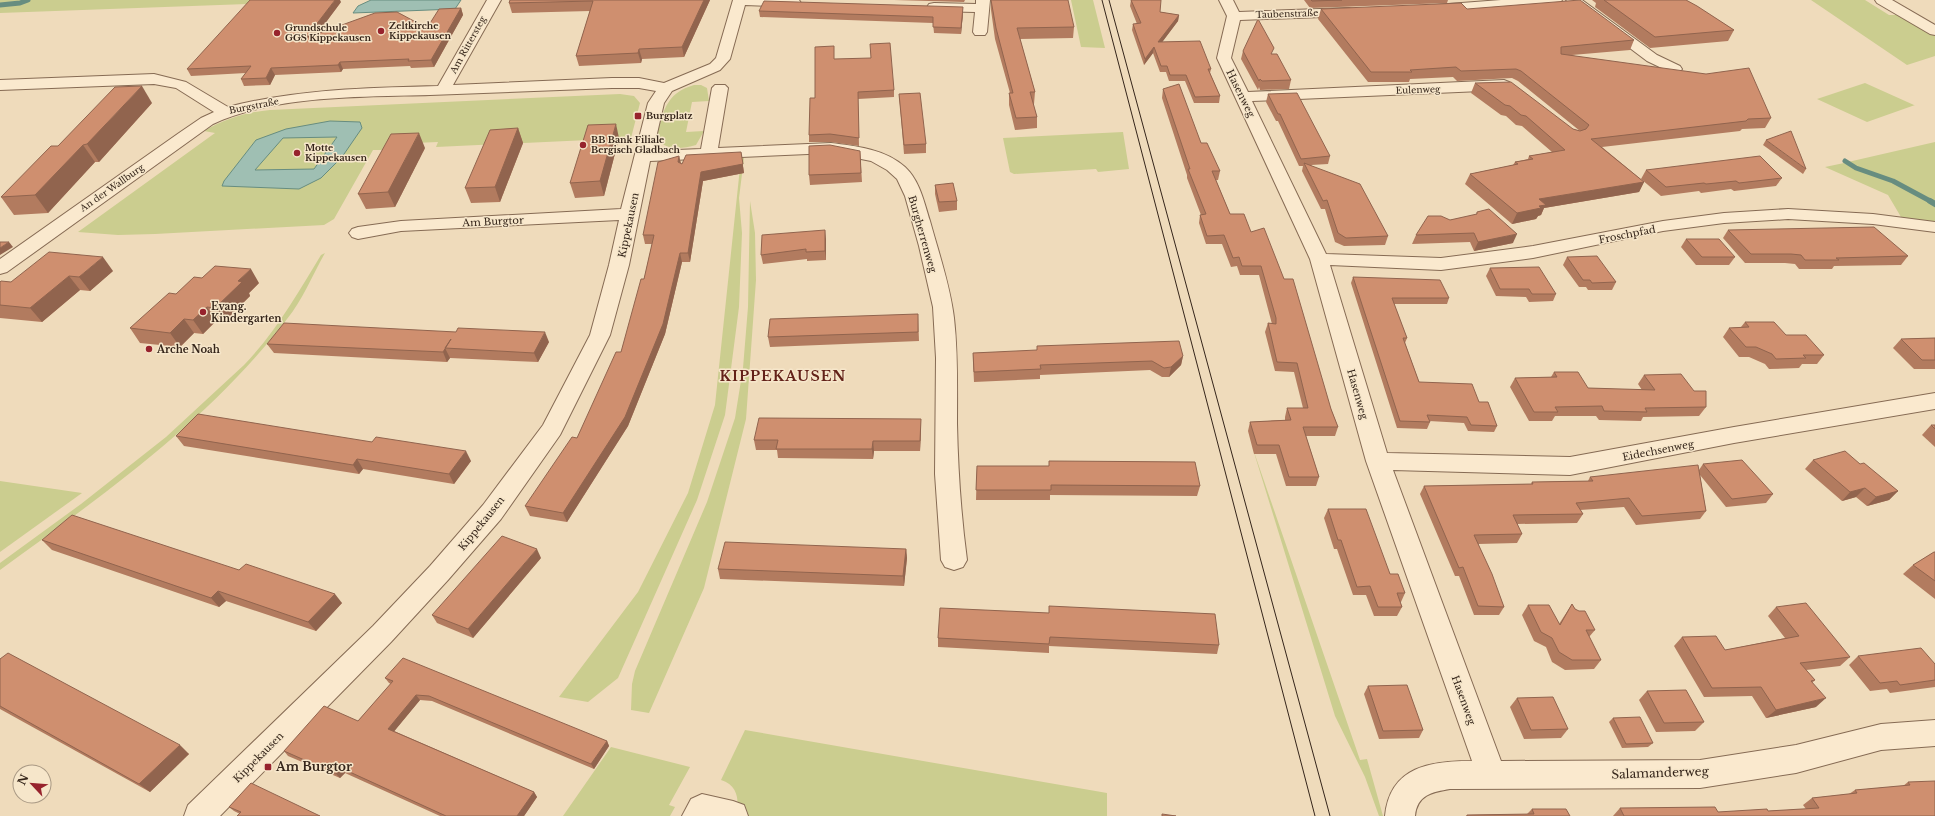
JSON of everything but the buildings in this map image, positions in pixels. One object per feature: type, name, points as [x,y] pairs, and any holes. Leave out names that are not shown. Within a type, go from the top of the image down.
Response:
[{"type":"street","name":"Am Rittersteg","points":[[443,90],[494,0]]},
{"type":"street","points":[[1421,10],[1555,0]]},
{"type":"street","points":[[1573,0],[1652,58],[1675,69]]},
{"type":"street","points":[[1882,0],[1935,31]]},
{"type":"street","points":[[643,156],[656,103],[666,88],[715,67],[723,59],[740,1],[810,3]]},
{"type":"street","points":[[919,6],[982,4],[980,32]]},
{"type":"street","name":"Taubenstraße","points":[[1230,8],[1361,11]]},
{"type":"street","name":"Hasenweg","points":[[1230,8],[1224,58],[1319,259],[1378,461],[1492,776]]},
{"type":"street","name":"Burgstraße","points":[[0,85],[154,79],[180,85],[226,112],[253,104],[276,101],[368,92],[443,90]]},
{"type":"street","points":[[443,90],[612,83],[639,83],[666,88]]},
{"type":"street","name":"Eulenweg","points":[[1243,97],[1512,85],[1518,89]]},
{"type":"street","points":[[709,152],[720,88]]},
{"type":"street","name":"An der Wallburg","points":[[0,268],[185,136],[226,112]]},
{"type":"street","name":"Burgherrenweg","points":[[643,156],[831,148],[859,152],[880,158],[892,165],[902,174],[912,193],[924,229],[944,318],[947,357],[946,422],[950,525],[954,560]]},
{"type":"street","name":"Kippekausen","points":[[199,816],[377,639],[439,573],[492,512],[552,429],[600,335],[619,265],[629,214],[643,156]]},
{"type":"street","name":"Am Burgtor","points":[[358,233],[401,226],[629,214]]},
{"type":"street","name":"Froschpfad","points":[[1319,259],[1441,264],[1533,252],[1663,226],[1724,218],[1788,214],[1873,219],[1935,227]]},
{"type":"street","name":"Eidechsenweg","points":[[1378,461],[1570,466],[1734,435],[1935,401]]},
{"type":"street","name":"Salamanderweg","points":[[1405,804],[1425,779],[1450,775],[1700,774],[1796,759],[1881,737],[1935,733]]},
{"type":"street","points":[[697,816],[702,809],[733,816]]},
{"type":"green space","points":[[0,0],[251,0],[247,4],[0,13]]},
{"type":"green space","points":[[1071,0],[1093,0],[1105,48],[1081,47]]},
{"type":"green space","points":[[1811,0],[1865,0],[1889,15],[1900,15],[1935,36],[1935,56],[1907,65]]},
{"type":"green space","points":[[1865,83],[1915,105],[1867,122],[1817,99]]},
{"type":"green space","points":[[694,85],[701,85],[707,88],[709,101],[692,102],[686,132],[704,131],[696,145],[680,148],[665,146],[656,139],[663,113],[671,99],[677,93]]},
{"type":"green space","points":[[620,94],[634,96],[640,103],[631,138],[436,147],[438,142],[390,144],[386,150],[373,150],[334,219],[324,225],[155,234],[118,235],[78,232],[215,133],[204,131],[244,114],[270,110]]},
{"type":"green space","points":[[1123,132],[1129,169],[1098,172],[1096,169],[1014,174],[1010,172],[1003,138]]},
{"type":"green space","points":[[1935,142],[1935,203],[1894,181],[1848,162]]},
{"type":"green space","points":[[741,158],[744,158],[739,198],[742,233],[739,307],[725,415],[697,500],[618,678],[588,702],[559,697],[638,592],[688,493],[715,405]]},
{"type":"green space","points":[[1844,163],[1892,182],[1917,194],[1935,206],[1935,222],[1901,217],[1888,195],[1825,167]]},
{"type":"green space","points":[[750,201],[755,233],[756,280],[746,419],[704,588],[649,713],[631,710],[632,684],[635,671],[707,502],[735,418],[743,368],[748,307]]},
{"type":"green space","points":[[325,253],[292,312],[256,356],[224,391],[153,455],[116,485],[0,570],[0,563],[81,504],[166,437],[244,365],[266,340],[295,298],[321,255]]},
{"type":"green space","points":[[1252,446],[1360,760],[1367,759],[1383,816],[1379,816],[1365,777],[1335,716]]},
{"type":"green space","points":[[0,481],[82,493],[0,552]]},
{"type":"green space","points":[[745,730],[1107,793],[1107,816],[737,816],[738,804],[734,789],[727,782],[721,780]]},
{"type":"green space","points":[[611,747],[690,767],[669,805],[675,807],[670,816],[563,816]]},
{"type":"shaded area","points":[[371,0],[461,0],[455,9],[353,13],[358,6]]},
{"type":"shaded area","points":[[330,121],[360,122],[362,128],[342,157],[321,178],[299,189],[222,186],[224,181],[256,140],[286,129]],"holes":[[[337,137],[314,169],[255,170],[283,138]]]},
{"type":"waterway","points":[[0,5],[20,3],[28,0]]},
{"type":"waterway","points":[[1845,161],[1856,168],[1893,181],[1932,202]]},
{"type":"waterway","points":[[1930,201],[1935,204]]},
{"type":"tram line","points":[[1102,0],[1315,816]]},
{"type":"tram line","points":[[1109,0],[1330,816]]},
{"type":"place","name":"Zeltkirche Kippekausen","points":[[381,31]]},
{"type":"place","name":"Grundschule GGS Kippekausen","points":[[277,33]]},
{"type":"place","name":"Burgplatz","points":[[638,116]]},
{"type":"place","name":"BB Bank Filiale Bergisch Gladbach","points":[[583,145]]},
{"type":"place","name":"Motte Kippekausen","points":[[297,153]]},
{"type":"place","name":"Evang. Kindergarten","points":[[203,312]]},
{"type":"place","name":"Arche Noah","points":[[149,349]]},
{"type":"place","name":"Am Burgtor","points":[[268,767]]},
{"type":"district","name":"KIPPEKAUSEN","points":[[783,376]]}]
